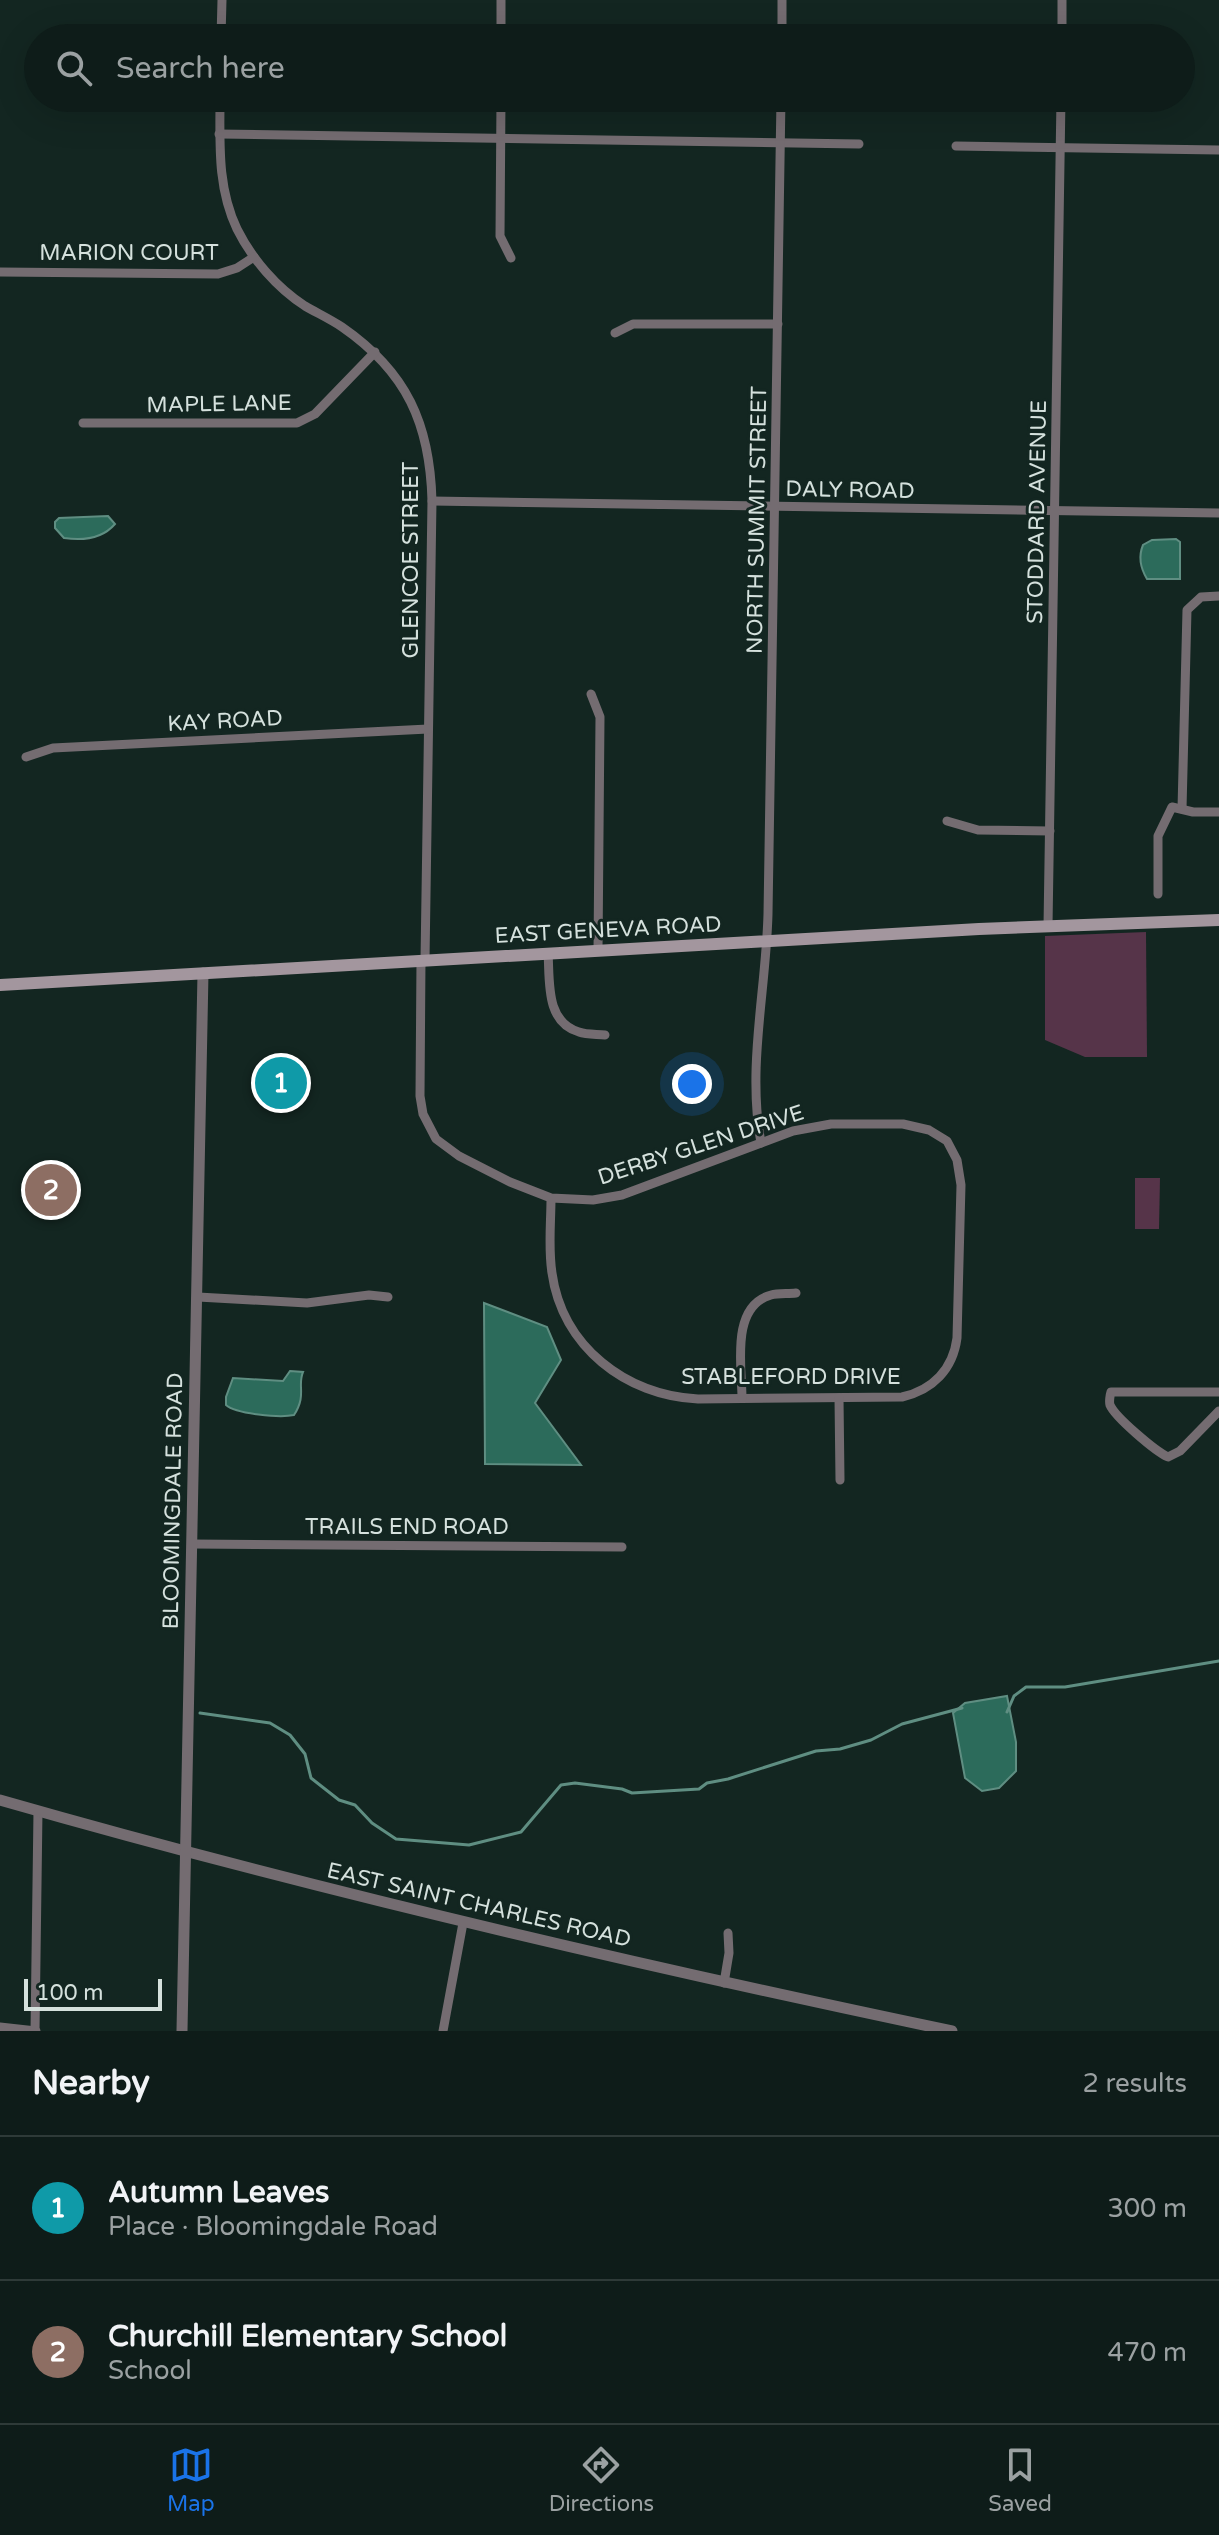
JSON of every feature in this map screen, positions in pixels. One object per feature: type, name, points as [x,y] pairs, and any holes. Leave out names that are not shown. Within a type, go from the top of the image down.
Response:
[{"type":"main road","name":"EAST GENEVA ROAD","points":[[0,985],[1048,926],[1219,920]]},
{"type":"street","points":[[221,24],[222,0]]},
{"type":"street","points":[[501,0],[501,24]]},
{"type":"street","points":[[782,0],[782,24]]},
{"type":"street","points":[[1062,0],[1062,24]]},
{"type":"street","name":"GLENCOE STREET","points":[[220,112],[225,197],[238,230],[254,257],[290,295],[340,325],[375,352],[399,380],[419,418],[430,463],[432,501],[420,1096],[423,1114],[436,1139]]},
{"type":"street","points":[[501,112],[500,236],[511,258]]},
{"type":"street","name":"NORTH SUMMIT STREET","points":[[761,1143],[754,1099],[755,1051],[767,942],[781,112]]},
{"type":"street","name":"STODDARD AVENUE","points":[[1048,926],[1061,112]]},
{"type":"street","points":[[219,134],[859,144]]},
{"type":"street","points":[[956,146],[1219,150]]},
{"type":"street","name":"MARION COURT","points":[[0,272],[218,274],[237,268],[254,257]]},
{"type":"street","points":[[615,333],[633,324],[778,324]]},
{"type":"street","name":"MAPLE LANE","points":[[83,423],[297,423],[315,414],[375,352]]},
{"type":"street","name":"DALY ROAD","points":[[432,501],[1219,513]]},
{"type":"street","points":[[1182,809],[1187,610],[1201,597],[1219,596]]},
{"type":"street","points":[[591,694],[600,717],[598,951]]},
{"type":"street","name":"KAY ROAD","points":[[26,757],[53,748],[428,729]]},
{"type":"street","points":[[1158,894],[1158,836],[1172,807],[1219,812]]},
{"type":"street","points":[[947,821],[978,830],[1050,831]]},
{"type":"street","points":[[548,953],[552,1005],[561,1021],[578,1032],[605,1035]]},
{"type":"street","name":"BLOOMINGDALE ROAD","points":[[182,2031],[203,973]]},
{"type":"street","name":"DERBY GLEN DRIVE","points":[[436,1139],[459,1156],[510,1182],[551,1198],[593,1200],[622,1195],[805,1127],[831,1124],[919,1126],[942,1137],[957,1160],[961,1185],[954,1351]]},
{"type":"street","name":"STABLEFORD DRIVE","points":[[551,1198],[550,1258],[554,1286],[566,1318],[591,1354],[627,1381],[657,1393],[686,1398],[894,1397],[917,1393],[940,1379],[954,1351]]},
{"type":"street","points":[[742,1398],[742,1332],[747,1316],[769,1295],[796,1293]]},
{"type":"street","points":[[198,1297],[307,1303],[369,1295],[388,1297]]},
{"type":"street","points":[[1219,1392],[1111,1392],[1110,1405],[1158,1453],[1168,1457],[1180,1451],[1219,1411]]},
{"type":"street","points":[[839,1398],[840,1480]]},
{"type":"street","name":"TRAILS END ROAD","points":[[192,1544],[622,1547]]},
{"type":"street","name":"EAST SAINT CHARLES ROAD","points":[[0,1800],[185,1852],[463,1923],[952,2031]]},
{"type":"street","points":[[0,2027],[35,2031],[38,1811]]},
{"type":"street","points":[[443,2031],[463,1923]]},
{"type":"street","points":[[724,1983],[729,1953],[728,1933]]},
{"type":"shaded area","points":[[108,516],[115,524],[92,538],[64,538],[55,528],[59,518]]},
{"type":"shaded area","points":[[1176,539],[1180,542],[1180,579],[1147,579],[1141,554],[1143,545],[1152,540]]},
{"type":"shaded area","points":[[1146,932],[1147,1057],[1085,1057],[1045,1040],[1045,936]]},
{"type":"shaded area","points":[[1135,1178],[1160,1178],[1159,1229],[1135,1229]]},
{"type":"shaded area","points":[[484,1303],[547,1327],[561,1360],[535,1403],[581,1465],[485,1464]]},
{"type":"shaded area","points":[[290,1371],[303,1372],[300,1402],[294,1415],[258,1414],[226,1405],[233,1378],[283,1381]]},
{"type":"shaded area","points":[[1007,1696],[1016,1742],[1016,1771],[999,1788],[982,1791],[965,1778],[953,1713],[965,1703]]},
{"type":"waterway","points":[[1007,1712],[1014,1696],[1026,1687],[1065,1687],[1219,1661]]},
{"type":"waterway","points":[[200,1713],[270,1723],[290,1735],[305,1754],[311,1778],[339,1800],[355,1805],[372,1823],[396,1839],[469,1845],[521,1832],[561,1785],[575,1783],[632,1793],[699,1789],[707,1783],[816,1751],[840,1749],[871,1740],[902,1724],[962,1708]]},
{"type":"place","name":"Autumn Leaves","points":[[281,1083]]},
{"type":"place","name":"Churchill Elementary School","points":[[51,1190]]}]
